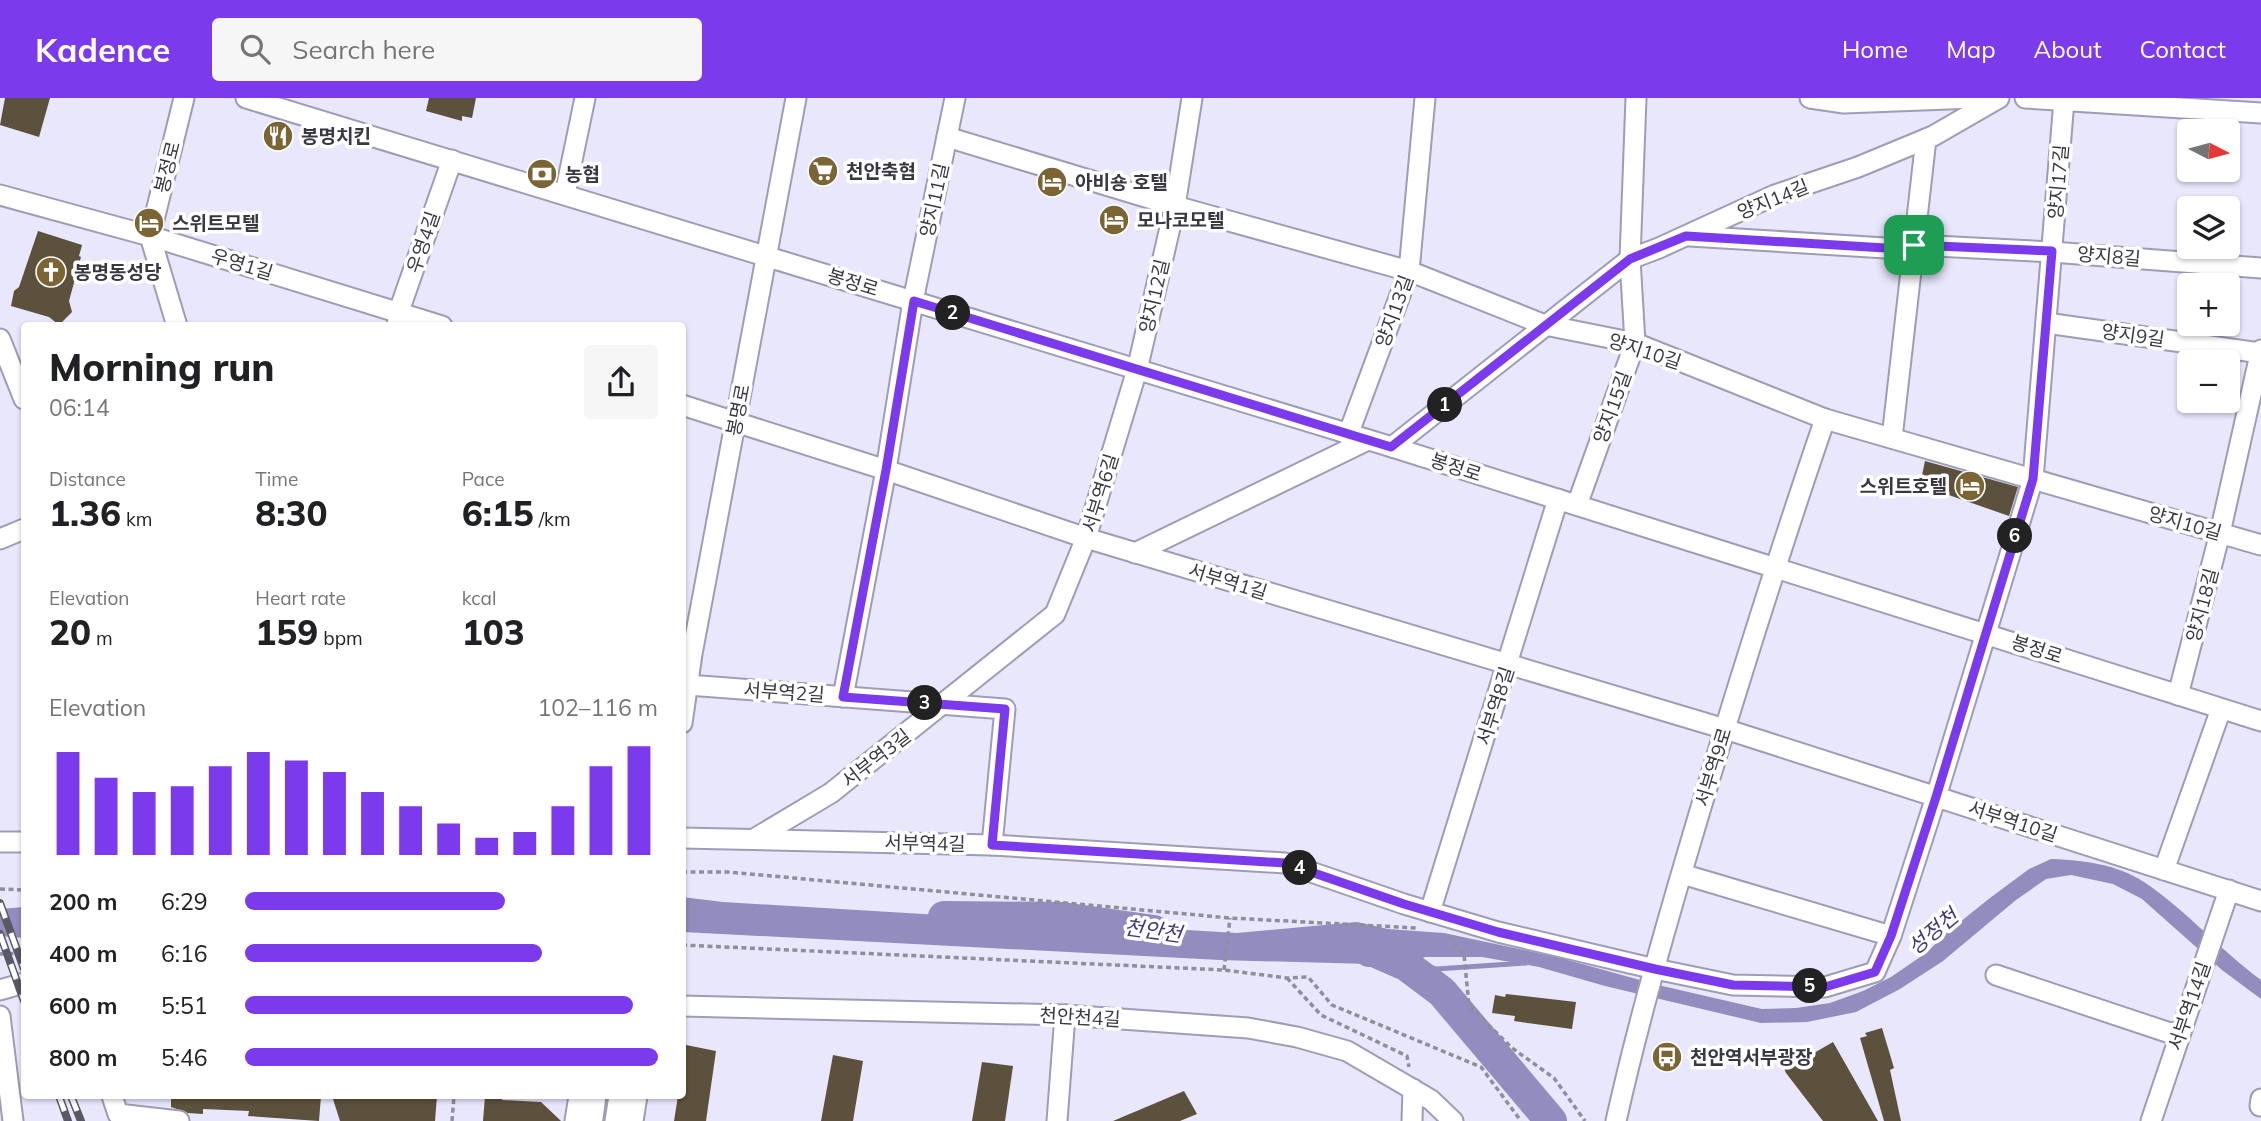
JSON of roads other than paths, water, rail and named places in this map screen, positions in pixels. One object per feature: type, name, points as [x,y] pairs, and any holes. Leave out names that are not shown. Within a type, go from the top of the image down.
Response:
[{"type":"street","name":"봉정로","points":[[150,236],[184,98]]},
{"type":"street","name":"봉정로","points":[[246,98],[284,103],[452,160],[1775,566],[2261,721]]},
{"type":"street","points":[[565,194],[585,98]]},
{"type":"street","name":"봉명로","points":[[686,698],[687,662],[796,98]]},
{"type":"street","name":"양지11길","points":[[843,697],[886,470],[914,301],[956,98]]},
{"type":"street","name":"양지12길","points":[[1137,370],[1175,206],[1192,98]]},
{"type":"street","name":"양지13길","points":[[1358,438],[1409,271],[1425,98]]},
{"type":"street","name":"양지15길","points":[[1568,502],[1635,343],[1630,259],[1636,98]]},
{"type":"street","points":[[1810,98],[1844,103],[1975,98]]},
{"type":"street","name":"양지14길","points":[[1391,447],[1630,259],[1776,195],[1858,167],[1926,139],[1999,98]]},
{"type":"street","points":[[2025,98],[2261,113]]},
{"type":"street","name":"양지17길","points":[[1891,936],[2033,479],[2064,100]]},
{"type":"street","name":"양지10길","points":[[947,137],[1175,206],[1409,271],[1545,326],[1635,343],[1825,419],[2261,545]]},
{"type":"street","points":[[1892,439],[1926,139]]},
{"type":"street","name":"우영4길","points":[[398,318],[452,160]]},
{"type":"street","name":"우영1길","points":[[0,195],[150,236],[398,318],[420,322]]},
{"type":"street","points":[[150,236],[176,322]]},
{"type":"street","name":"양지8길","points":[[1686,236],[1902,249],[1914,245],[2052,251],[2261,268]]},
{"type":"street","name":"양지9길","points":[[2046,323],[2261,352]]},
{"type":"street","points":[[0,339],[4,362],[21,393]]},
{"type":"street","name":"양지18길","points":[[2178,695],[2220,533],[2261,352]]},
{"type":"street","name":"서부역6길","points":[[1055,614],[1086,538],[1137,370]]},
{"type":"street","points":[[686,406],[735,422]]},
{"type":"street","name":"서부역9로","points":[[1619,1118],[1645,1006],[1682,874],[1775,566],[1825,419]]},
{"type":"street","name":"서부역1길","points":[[735,422],[1086,538],[1725,729]]},
{"type":"street","points":[[1135,553],[1358,438]]},
{"type":"street","name":"서부역8길","points":[[1429,920],[1508,664],[1568,502]]},
{"type":"street","points":[[0,539],[21,530]]},
{"type":"street","name":"서부역3길","points":[[754,839],[831,793],[1055,614]]},
{"type":"street","name":"서부역2길","points":[[688,685],[1005,709],[992,845]]},
{"type":"street","points":[[2164,870],[2221,709]]},
{"type":"street","name":"서부역10길","points":[[1725,729],[2261,901]]},
{"type":"street","name":"서부역4길","points":[[686,838],[992,845],[1285,863],[1429,920],[1498,932],[1733,985],[1825,987],[1875,972],[1891,936]]},
{"type":"street","points":[[0,842],[21,842]]},
{"type":"street","points":[[1682,874],[1891,936]]},
{"type":"street","name":"서부역14길","points":[[2151,1121],[2229,890]]},
{"type":"street","points":[[1996,975],[2179,1036]]},
{"type":"street","points":[[0,990],[21,984]]},
{"type":"street","name":"천안천4길","points":[[686,1006],[1065,1015],[1248,1028],[1297,1037],[1347,1051],[1431,1100],[1453,1121]]},
{"type":"street","points":[[1057,1121],[1065,1015]]},
{"type":"street","points":[[0,1016],[13,1121]]},
{"type":"street","points":[[1412,1121],[1413,1089]]},
{"type":"street","points":[[113,1099],[120,1118],[179,1121]]},
{"type":"street","points":[[580,1099],[584,1119]]},
{"type":"street","points":[[584,1119],[594,1099]]},
{"type":"street","points":[[615,1121],[619,1099]]},
{"type":"street","points":[[633,1121],[637,1099]]},
{"type":"water","points":[[2051,859],[2075,860],[2099,864],[2134,876],[2175,905],[2261,980],[2261,999],[2222,970],[2142,899],[2113,884],[2071,875],[2046,879],[2016,900],[1943,961],[1900,989],[1856,1012],[1807,1022],[1761,1023],[1605,986],[1539,967],[1482,957],[1425,957],[1406,965],[1220,960],[686,932],[686,897],[723,902],[1237,933],[1357,922],[1388,929],[1444,933],[1557,957],[1658,985],[1762,1009],[1796,1008],[1830,1003],[1891,977],[1926,953],[1950,930],[2029,869]]},
{"type":"water","points":[[21,907],[21,938],[0,936],[0,909]]},
{"type":"waterway","name":"천안천","points":[[944,917],[1062,918],[1154,931]]},
{"type":"waterway","name":"천안천","points":[[1369,951],[1406,965],[1442,992],[1551,1121]]},
{"type":"waterway","name":"성정천","points":[[1408,961],[1436,969],[1526,963]]},
{"type":"railway","points":[[0,903],[21,961]]},
{"type":"railway","points":[[0,934],[21,993]]},
{"type":"railway","points":[[60,1099],[68,1121]]},
{"type":"railway","points":[[72,1099],[81,1121]]},
{"type":"place","name":"봉명치킨","points":[[278,136]]},
{"type":"place","name":"천안축협","points":[[823,171]]},
{"type":"place","name":"농협","points":[[542,174]]},
{"type":"place","name":"아비숑 호텔","points":[[1052,182]]},
{"type":"place","name":"모나코모텔","points":[[1114,220]]},
{"type":"place","name":"스위트모텔","points":[[149,223]]},
{"type":"place","name":"봉명동성당","points":[[51,272]]},
{"type":"place","name":"스위트호텔","points":[[1970,486]]},
{"type":"place","name":"천안역서부광장","points":[[1667,1057]]}]
